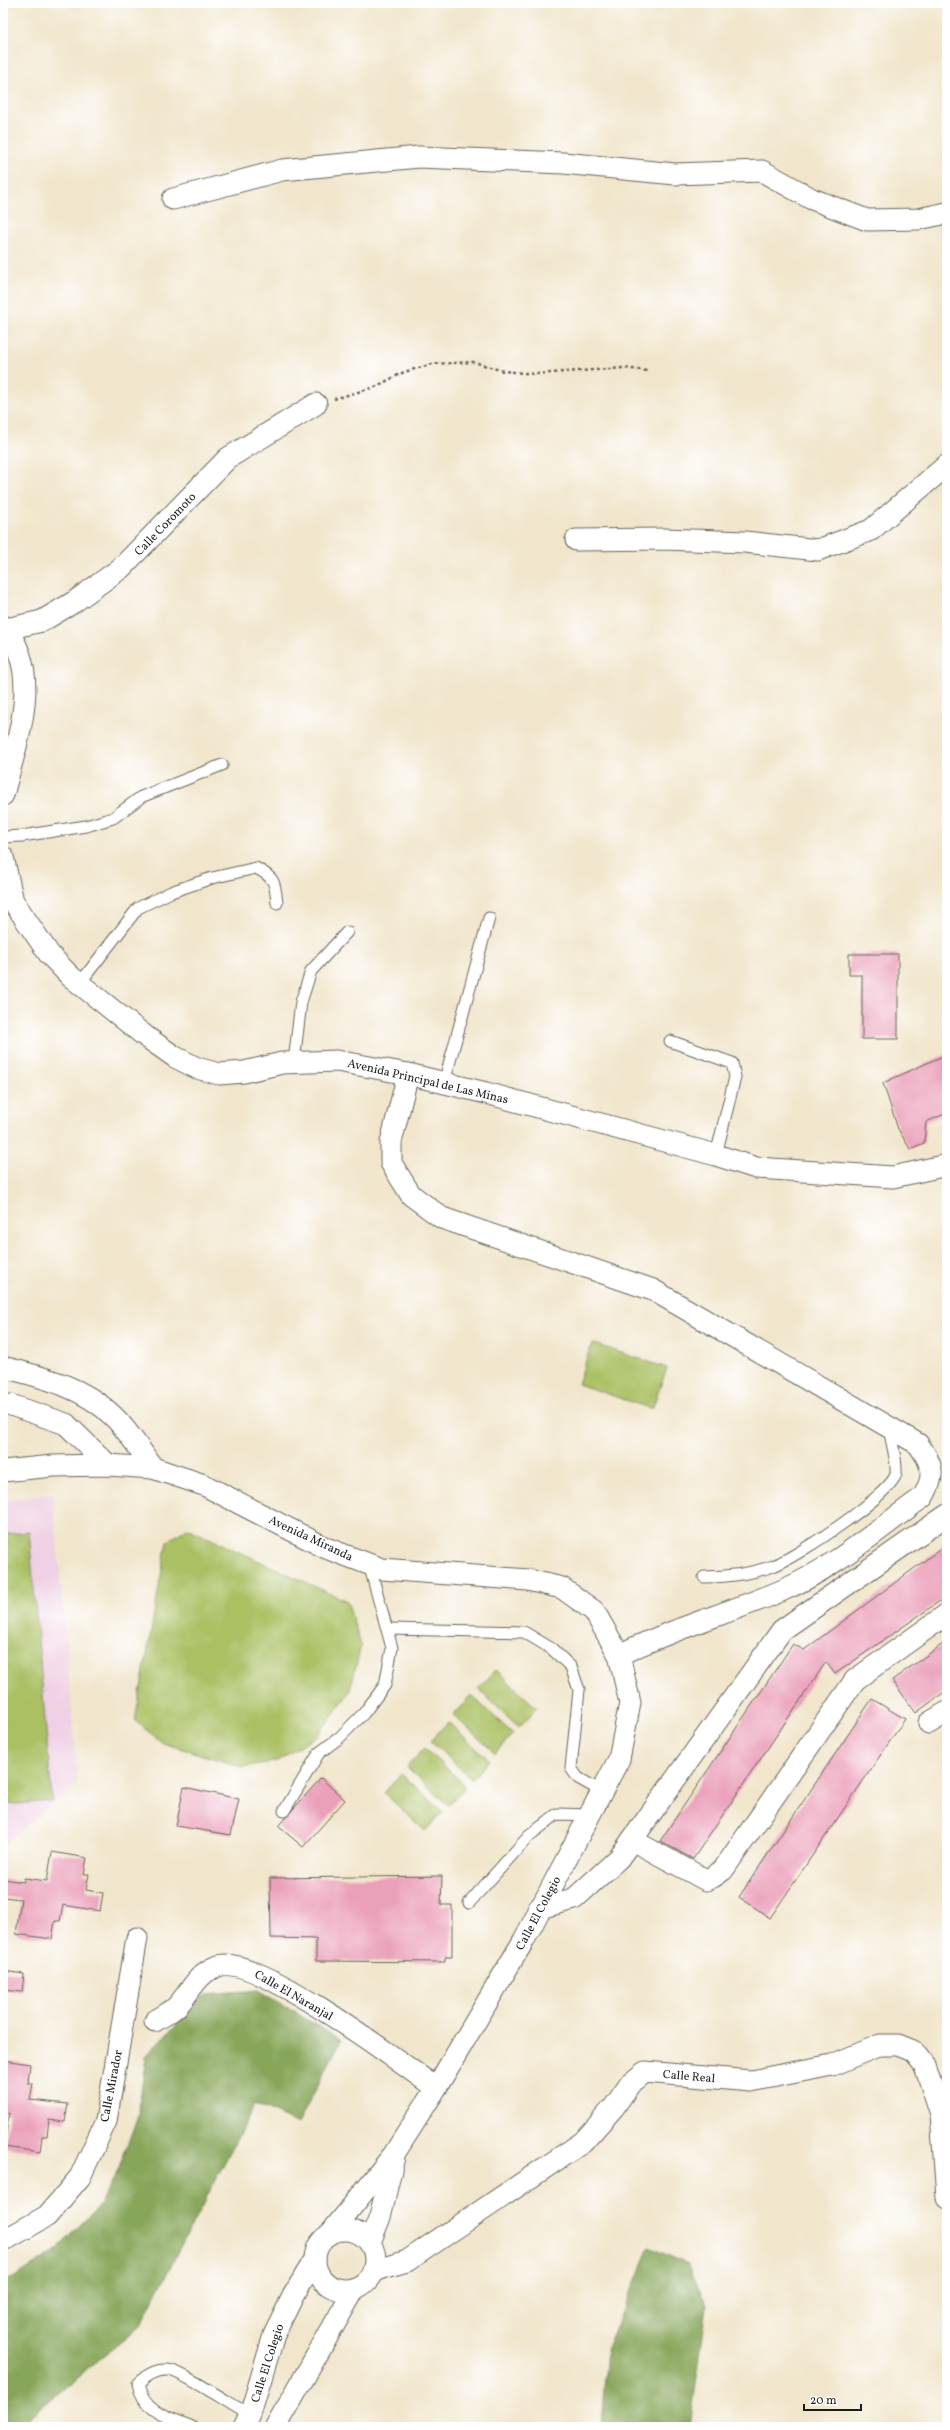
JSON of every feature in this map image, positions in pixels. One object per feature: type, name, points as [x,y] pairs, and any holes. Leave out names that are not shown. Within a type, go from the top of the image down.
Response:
[{"type":"street","points":[[173,199],[282,170],[419,157],[563,162],[675,174],[762,172],[812,199],[867,220],[918,219],[947,213]]},
{"type":"street","name":"Calle Coromoto","points":[[4,628],[42,621],[74,602],[121,568],[228,458],[316,404]]},
{"type":"street","points":[[576,540],[664,539],[745,542],[818,550],[871,530],[947,465]]},
{"type":"street","points":[[3,795],[25,704],[25,682],[22,664],[16,645],[4,628]]},
{"type":"street","name":"Avenida Principal de Las Minas","points":[[3,857],[13,901],[49,954],[80,983],[145,1036],[175,1057],[197,1068],[219,1074],[244,1072],[294,1062],[337,1061],[408,1074],[444,1083],[716,1155],[756,1168],[893,1177],[947,1166]]},
{"type":"street","points":[[408,1074],[391,1142],[391,1163],[411,1195],[442,1218],[653,1290],[918,1444],[930,1460],[931,1482],[923,1497],[828,1566],[782,1591],[643,1643],[619,1655]]},
{"type":"street","points":[[3,1367],[64,1384],[84,1395],[115,1418],[153,1468]]},
{"type":"street","points":[[12,1405],[66,1424],[108,1465]]},
{"type":"street","name":"Avenida Miranda","points":[[3,1471],[53,1466],[108,1465],[153,1468],[204,1484],[326,1548],[382,1569],[528,1580],[562,1588],[594,1611],[619,1655]]},
{"type":"street","points":[[539,1908],[574,1899],[619,1858],[782,1630],[947,1516]]},
{"type":"street","points":[[632,1840],[706,1880],[713,1878],[723,1870],[855,1680],[947,1614]]},
{"type":"street","name":"Calle El Colegio","points":[[247,2421],[274,2335],[293,2296],[315,2259],[320,2245],[394,2154],[436,2088],[524,1940],[539,1908],[620,1760],[630,1703],[619,1655]]},
{"type":"street","points":[[929,1723],[947,1712]]},
{"type":"street","name":"Calle Mirador","points":[[3,2241],[47,2216],[80,2176],[106,2121],[137,1938]]},
{"type":"street","name":"Calle El Naranjal","points":[[155,2021],[177,2006],[205,1971],[220,1965],[241,1966],[269,1978],[351,2028],[436,2088]]},
{"type":"street","name":"Calle Real","points":[[373,2271],[407,2261],[583,2142],[614,2107],[630,2084],[645,2072],[751,2081],[832,2065],[880,2045],[898,2045],[913,2051],[925,2066],[941,2114],[947,2198]]},
{"type":"street","name":"Calle El Colegio","points":[[370,2242],[386,2193],[394,2154]]},
{"type":"street","points":[[315,2259],[318,2273],[328,2284],[341,2290],[355,2288],[366,2281],[373,2271],[375,2256],[370,2242],[359,2233],[352,2230],[344,2230],[330,2234]]},
{"type":"street","points":[[276,2427],[355,2288]]},
{"type":"lane","points":[[3,837],[22,836],[86,826],[113,818],[141,798],[222,765]]},
{"type":"lane","points":[[80,983],[138,908],[172,892],[212,878],[256,868],[270,875],[276,885],[277,903]]},
{"type":"lane","points":[[444,1083],[489,918]]},
{"type":"lane","points":[[294,1062],[301,1002],[311,971],[347,932]]},
{"type":"lane","points":[[670,1041],[732,1063],[735,1077],[716,1155]]},
{"type":"lane","points":[[704,1577],[730,1577],[774,1566],[860,1512],[892,1483],[896,1473],[889,1428]]},
{"type":"lane","points":[[284,1811],[319,1753],[339,1738],[364,1713],[385,1685],[392,1648],[369,1564]]},
{"type":"lane","points":[[388,1629],[524,1632],[552,1649],[571,1667],[579,1690],[571,1768],[578,1778],[603,1792]]},
{"type":"lane","points":[[469,1903],[529,1836],[557,1814],[591,1815]]},
{"type":"lane","points":[[192,2427],[157,2412],[141,2397],[138,2384],[149,2374],[168,2370],[247,2421]]},
{"type":"path","points":[[316,404],[375,387],[404,372],[433,364],[474,362],[503,371],[535,374],[624,368],[648,372]]},
{"type":"shaded area","points":[[53,1494],[78,1783],[3,1845],[3,1501]]},
{"type":"green space","points":[[592,1343],[667,1368],[652,1409],[578,1384]]},
{"type":"green space","points":[[187,1528],[347,1601],[361,1645],[350,1691],[318,1735],[277,1761],[243,1767],[163,1743],[135,1721],[167,1542]]},
{"type":"green space","points":[[29,1532],[52,1801],[3,1805],[3,1534]]},
{"type":"green space","points":[[496,1670],[537,1708],[519,1727],[478,1689]]},
{"type":"green space","points":[[471,1695],[513,1734],[495,1753],[453,1715]]},
{"type":"green space","points":[[448,1722],[489,1760],[472,1779],[430,1741]]},
{"type":"green space","points":[[424,1748],[466,1786],[448,1805],[407,1767]]},
{"type":"green space","points":[[401,1774],[443,1812],[425,1831],[384,1793]]},
{"type":"green space","points":[[258,1990],[341,2040],[298,2124],[255,2104],[139,2327],[17,2427],[3,2427],[3,2281],[13,2278],[54,2252],[96,2210],[118,2171],[138,2115],[146,2056],[206,1994]]},
{"type":"green space","points":[[649,2247],[687,2264],[707,2306],[690,2427],[601,2427],[607,2349]]},
{"type":"building","points":[[849,954],[898,954],[898,1039],[862,1039],[862,975],[849,975]]},
{"type":"building","points":[[947,1054],[947,1113],[926,1122],[924,1143],[910,1149],[898,1129],[883,1083]]},
{"type":"building","points":[[947,1544],[947,1596],[835,1674],[826,1662],[693,1859],[660,1841],[793,1644],[804,1650]]},
{"type":"building","points":[[947,1641],[947,1690],[916,1713],[892,1680]]},
{"type":"building","points":[[872,1699],[905,1719],[770,1918],[739,1897]]},
{"type":"building","points":[[321,1778],[345,1800],[303,1847],[278,1826]]},
{"type":"building","points":[[184,1787],[239,1799],[231,1835],[176,1826]]},
{"type":"building","points":[[52,1852],[87,1858],[84,1874],[89,1874],[86,1890],[103,1893],[100,1911],[63,1905],[60,1921],[55,1921],[52,1939],[16,1934],[21,1899],[3,1897],[3,1879],[24,1882],[24,1878],[47,1881]]},
{"type":"building","points":[[442,1876],[441,1905],[452,1905],[452,1957],[445,1957],[445,1962],[316,1961],[316,1939],[271,1938],[270,1878]]},
{"type":"building","points":[[3,1971],[24,1974],[22,1992],[3,1990]]},
{"type":"building","points":[[3,2060],[30,2064],[28,2083],[33,2083],[30,2100],[68,2104],[65,2122],[49,2120],[47,2136],[42,2136],[40,2152],[4,2147],[9,2113],[3,2112]]}]
